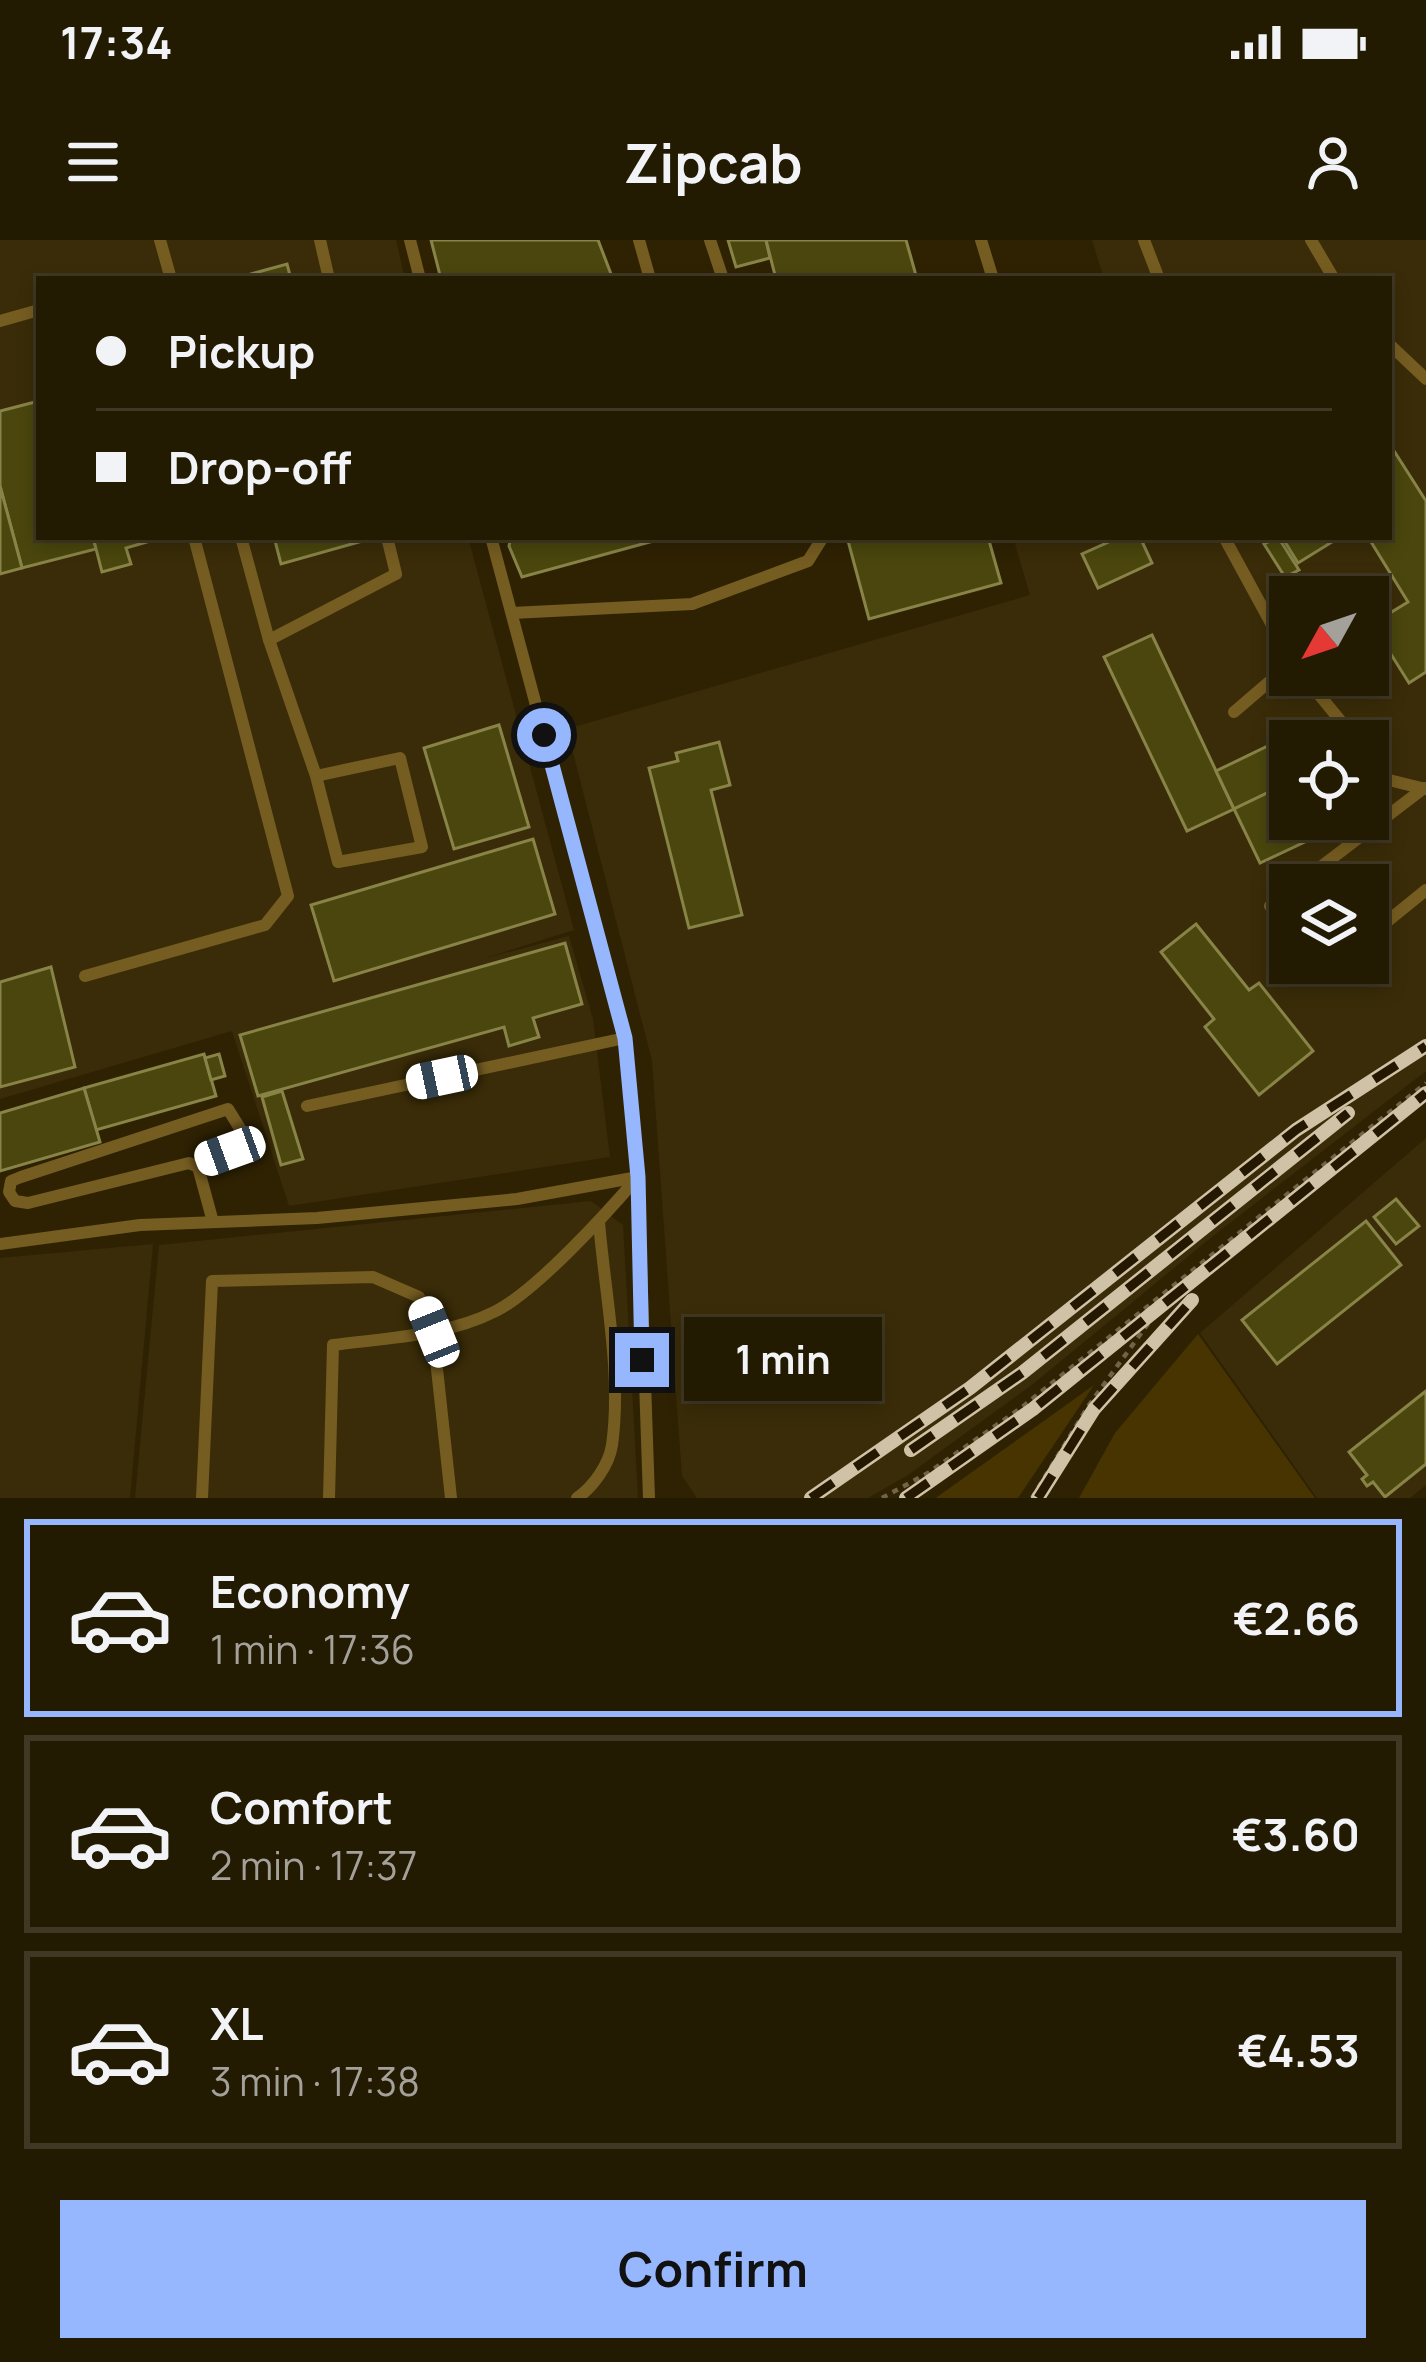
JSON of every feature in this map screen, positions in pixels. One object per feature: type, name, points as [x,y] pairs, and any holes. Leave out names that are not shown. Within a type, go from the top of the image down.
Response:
[{"type":"lane","points":[[160,240],[170,276]]},
{"type":"lane","points":[[320,240],[328,276]]},
{"type":"lane","points":[[410,240],[419,276]]},
{"type":"lane","points":[[639,240],[649,276]]},
{"type":"lane","points":[[710,240],[722,276]]},
{"type":"lane","points":[[981,240],[991,276]]},
{"type":"lane","points":[[1144,240],[1158,276]]},
{"type":"lane","points":[[1311,240],[1332,276]]},
{"type":"lane","points":[[0,321],[36,311]]},
{"type":"lane","points":[[1392,347],[1426,379]]},
{"type":"lane","points":[[85,976],[265,925],[288,896],[195,540]]},
{"type":"lane","points":[[242,540],[338,862],[422,847],[400,758],[316,776]]},
{"type":"lane","points":[[269,640],[396,574],[388,540]]},
{"type":"lane","points":[[492,540],[625,1038],[638,1177],[649,1498]]},
{"type":"lane","points":[[512,613],[692,604],[808,561],[822,540]]},
{"type":"lane","points":[[1226,540],[1269,622]]},
{"type":"lane","points":[[1234,712],[1269,680]]},
{"type":"lane","points":[[1320,696],[1340,720]]},
{"type":"lane","points":[[1389,780],[1425,789]]},
{"type":"lane","points":[[1325,864],[1425,789]]},
{"type":"lane","points":[[1389,921],[1426,890]]},
{"type":"lane","points":[[307,1106],[625,1038]]},
{"type":"lane","points":[[198,1168],[240,1145],[244,1135],[228,1109],[21,1177],[11,1181],[9,1192],[15,1202],[28,1203],[189,1162],[198,1168],[213,1222]]},
{"type":"lane","points":[[0,1244],[140,1225],[317,1218],[517,1198],[638,1177]]},
{"type":"lane","points":[[329,1498],[333,1345],[434,1332],[498,1310],[599,1222],[638,1177]]},
{"type":"lane","points":[[578,1498],[592,1488],[611,1449],[613,1379],[599,1222]]},
{"type":"lane","points":[[202,1498],[212,1281],[373,1277],[419,1297],[434,1332],[451,1498]]},
{"type":"path","points":[[882,1498],[928,1473],[1021,1408],[1426,1082]]},
{"type":"path","points":[[1032,1498],[1088,1405],[1174,1287]]},
{"type":"shaded area","points":[[0,240],[396,240],[404,276],[36,276],[36,540],[469,540],[574,930],[482,959],[569,936],[593,1019],[610,1157],[289,1206],[232,1031],[0,1099]]},
{"type":"shaded area","points":[[1092,240],[1426,240],[1426,1071],[1213,1236],[1033,1384],[908,1475],[868,1498],[697,1498],[682,1476],[652,1061],[567,729],[1030,595],[1014,540],[1392,540],[1392,276],[1103,276]]},
{"type":"shaded area","points":[[1426,1138],[1426,1485],[1410,1498],[1317,1498],[1200,1333]]},
{"type":"shaded area","points":[[591,1201],[623,1225],[638,1498],[135,1498],[159,1245]]},
{"type":"shaded area","points":[[153,1244],[130,1498],[0,1498],[0,1258]]},
{"type":"shaded area","points":[[1198,1334],[1315,1498],[1079,1498],[1115,1433]]},
{"type":"shaded area","points":[[1094,1385],[1018,1498],[936,1498],[937,1497]]},
{"type":"building","points":[[431,240],[598,240],[611,274],[610,276],[440,276]]},
{"type":"building","points":[[728,240],[766,240],[770,258],[736,267]]},
{"type":"building","points":[[766,240],[906,240],[916,276],[775,276]]},
{"type":"building","points":[[287,264],[290,276],[244,276]]},
{"type":"building","points":[[36,402],[36,540],[94,540],[96,549],[22,568],[0,486],[0,411]]},
{"type":"building","points":[[1392,448],[1426,501],[1426,672],[1409,683],[1389,651],[1389,614],[1408,602],[1370,540],[1392,540]]},
{"type":"building","points":[[0,486],[22,568],[0,574]]},
{"type":"building","points":[[94,540],[154,540],[126,548],[131,564],[102,572]]},
{"type":"building","points":[[275,540],[359,542],[281,564]]},
{"type":"building","points":[[510,540],[657,540],[522,577]]},
{"type":"building","points":[[848,540],[989,540],[1001,583],[869,619]]},
{"type":"building","points":[[1113,540],[1141,540],[1152,563],[1098,588],[1082,554]]},
{"type":"building","points":[[1272,540],[1280,540],[1299,570],[1284,576],[1264,544]]},
{"type":"building","points":[[1284,540],[1335,540],[1298,563]]},
{"type":"building","points":[[1152,635],[1234,809],[1187,831],[1104,657]]},
{"type":"building","points":[[499,725],[529,827],[454,849],[424,748]]},
{"type":"building","points":[[719,742],[730,785],[711,790],[742,915],[689,928],[649,768],[678,761],[676,753]]},
{"type":"building","points":[[1269,745],[1269,792],[1234,809],[1216,771]]},
{"type":"building","points":[[1269,792],[1269,840],[1309,840],[1260,863],[1234,809]]},
{"type":"building","points":[[533,839],[555,914],[334,981],[311,905]]},
{"type":"building","points":[[1196,924],[1249,990],[1259,983],[1313,1051],[1259,1095],[1205,1027],[1214,1019],[1161,952]]},
{"type":"building","points":[[565,943],[582,1004],[533,1018],[539,1037],[509,1046],[504,1027],[258,1096],[240,1035]]},
{"type":"building","points":[[51,967],[75,1067],[0,1087],[0,982]]},
{"type":"building","points":[[204,1054],[216,1096],[96,1130],[84,1088]]},
{"type":"building","points":[[219,1054],[225,1076],[211,1080],[205,1058]]},
{"type":"building","points":[[84,1088],[100,1142],[0,1171],[0,1113]]},
{"type":"building","points":[[282,1091],[303,1159],[281,1165],[262,1097]]},
{"type":"building","points":[[1396,1199],[1419,1226],[1396,1244],[1374,1217]]},
{"type":"building","points":[[1366,1221],[1401,1265],[1277,1364],[1242,1320]]},
{"type":"building","points":[[1426,1391],[1426,1464],[1385,1497],[1373,1482],[1367,1486],[1362,1479],[1367,1475],[1349,1452]]},
{"type":"railway","points":[[811,1498],[970,1388],[1296,1130],[1426,1046]]},
{"type":"railway","points":[[906,1498],[1033,1409],[1426,1093]]},
{"type":"railway","points":[[911,1450],[1022,1373],[1348,1113]]},
{"type":"railway","points":[[1038,1498],[1094,1409],[1192,1300]]},
{"type":"route","points":[[544,735],[625,1038],[638,1177],[642,1360]]}]
